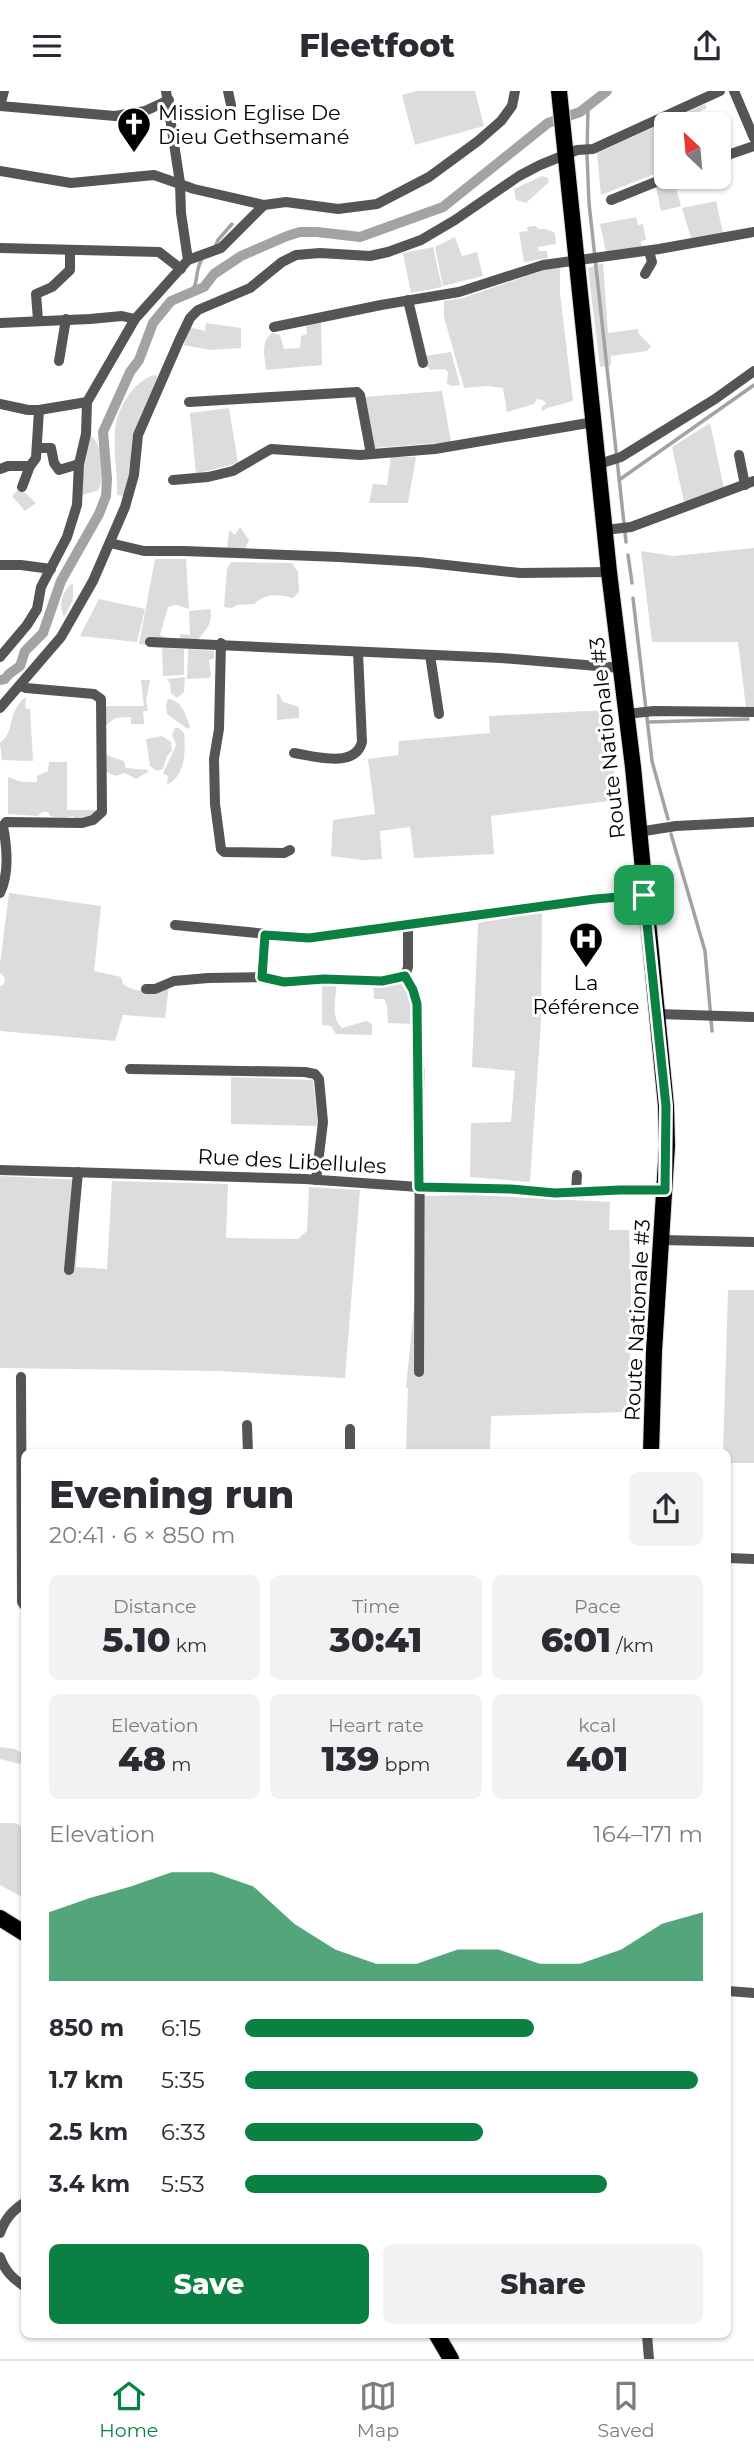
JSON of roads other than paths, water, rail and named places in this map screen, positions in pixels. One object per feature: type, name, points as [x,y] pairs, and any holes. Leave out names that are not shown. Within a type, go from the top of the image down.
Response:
[{"type":"main road","name":"Route Nationale #3","points":[[559,91],[582,259],[594,422],[604,463],[611,529],[610,572],[667,1117],[651,1449]]},
{"type":"main road","points":[[0,1919],[21,1931]]},
{"type":"main road","points":[[438,2338],[451,2359]]},
{"type":"street","points":[[4,91],[0,106],[88,116],[115,116],[145,111],[168,95],[188,260]]},
{"type":"street","points":[[228,91],[232,104]]},
{"type":"street","points":[[0,171],[71,183],[154,175],[194,189],[264,205],[286,202],[338,209],[377,204],[429,177],[478,141],[501,121],[512,106],[514,91]]},
{"type":"street","points":[[0,708],[68,627],[93,582],[125,507],[134,475],[138,435],[190,318],[198,310],[250,288],[282,262],[296,255],[320,253],[370,256],[421,240],[540,165],[569,151],[593,149],[720,91]]},
{"type":"street","points":[[734,91],[754,138]]},
{"type":"street","points":[[732,154],[754,146]]},
{"type":"street","points":[[611,199],[654,182]]},
{"type":"street","points":[[0,657],[37,609],[41,587],[67,537],[77,505],[79,464],[86,434],[88,402],[135,319],[188,260],[221,248],[264,205]]},
{"type":"street","points":[[274,327],[459,292],[543,265],[649,251],[754,232]]},
{"type":"street","points":[[0,248],[159,252],[181,269]]},
{"type":"street","points":[[38,320],[36,294],[52,287],[69,270],[71,250]]},
{"type":"street","points":[[645,274],[652,262],[649,251]]},
{"type":"street","points":[[408,300],[423,363]]},
{"type":"street","points":[[0,323],[90,320],[122,316],[135,319]]},
{"type":"street","points":[[59,361],[66,319]]},
{"type":"street","points":[[604,463],[621,457],[715,399],[754,371]]},
{"type":"street","points":[[189,402],[357,392],[371,454]]},
{"type":"street","points":[[0,404],[28,410],[88,402]]},
{"type":"street","points":[[22,487],[36,458],[39,409]]},
{"type":"street","points":[[173,480],[208,477],[233,471],[271,449],[371,454],[443,448],[594,422]]},
{"type":"street","points":[[38,448],[51,448],[54,463],[59,470],[79,464]]},
{"type":"street","points":[[611,529],[631,527],[750,483],[739,455]]},
{"type":"street","points":[[0,470],[8,466],[30,466]]},
{"type":"street","points":[[110,543],[144,551],[339,557],[520,573],[610,572]]},
{"type":"street","points":[[0,565],[51,569]]},
{"type":"street","points":[[150,642],[221,643],[513,659],[621,668]]},
{"type":"street","points":[[221,643],[219,729],[214,759],[215,804],[221,849],[223,852],[237,853],[284,853],[290,850]]},
{"type":"street","points":[[293,753],[336,758],[350,757],[358,753],[362,742],[358,652]]},
{"type":"street","points":[[430,655],[439,714]]},
{"type":"street","points":[[0,893],[6,872],[6,822],[82,823],[93,820],[102,812],[101,698],[94,694],[21,686]]},
{"type":"street","points":[[626,714],[754,712]]},
{"type":"street","points":[[638,832],[676,826],[754,822]]},
{"type":"street","points":[[175,925],[309,938],[595,899],[644,895]]},
{"type":"street","points":[[408,926],[408,967],[405,976],[417,1004],[419,1372]]},
{"type":"street","points":[[262,977],[265,935]]},
{"type":"street","points":[[146,989],[185,980],[262,977],[284,982],[324,979],[382,981],[405,976]]},
{"type":"street","points":[[658,1013],[754,1017]]},
{"type":"street","points":[[130,1069],[315,1074],[318,1079],[323,1122],[316,1180]]},
{"type":"street","name":"Rue des Libellules","points":[[0,1170],[316,1180],[555,1193],[665,1190]]},
{"type":"street","points":[[69,1270],[78,1171]]},
{"type":"street","points":[[576,1191],[577,1175]]},
{"type":"street","points":[[661,1240],[754,1242]]},
{"type":"street","points":[[20,1377],[21,1490]]},
{"type":"street","points":[[247,1425],[248,1449]]},
{"type":"street","points":[[350,1429],[350,1449]]},
{"type":"street","points":[[731,1558],[754,1559]]},
{"type":"street","points":[[731,1991],[754,1993]]},
{"type":"street","points":[[1,2225],[21,2205]]},
{"type":"street","points":[[0,2257],[13,2279],[21,2284]]},
{"type":"street","points":[[648,2338],[649,2359]]},
{"type":"waterway","points":[[0,680],[20,666],[25,651],[43,633],[61,581],[99,514],[106,496],[107,479],[103,432],[130,372],[139,360],[153,323],[171,301],[204,287],[214,274],[241,256],[287,236],[300,232],[317,232],[360,237],[443,207],[548,123],[580,112],[607,91]]},
{"type":"waterway","points":[[588,107],[589,203],[626,542]]},
{"type":"waterway","points":[[215,247],[232,224]]},
{"type":"waterway","points":[[189,294],[195,286],[202,259]]},
{"type":"waterway","points":[[619,480],[754,385]]},
{"type":"waterway","points":[[628,555],[632,583]]},
{"type":"waterway","points":[[633,598],[652,761],[668,819]]},
{"type":"waterway","points":[[649,722],[748,719]]},
{"type":"waterway","points":[[671,834],[705,951],[712,1031]]},
{"type":"place","name":"Mission Eglise De Dieu Gethsemané","points":[[134,154]]},
{"type":"place","name":"La Référence","points":[[586,969]]}]
